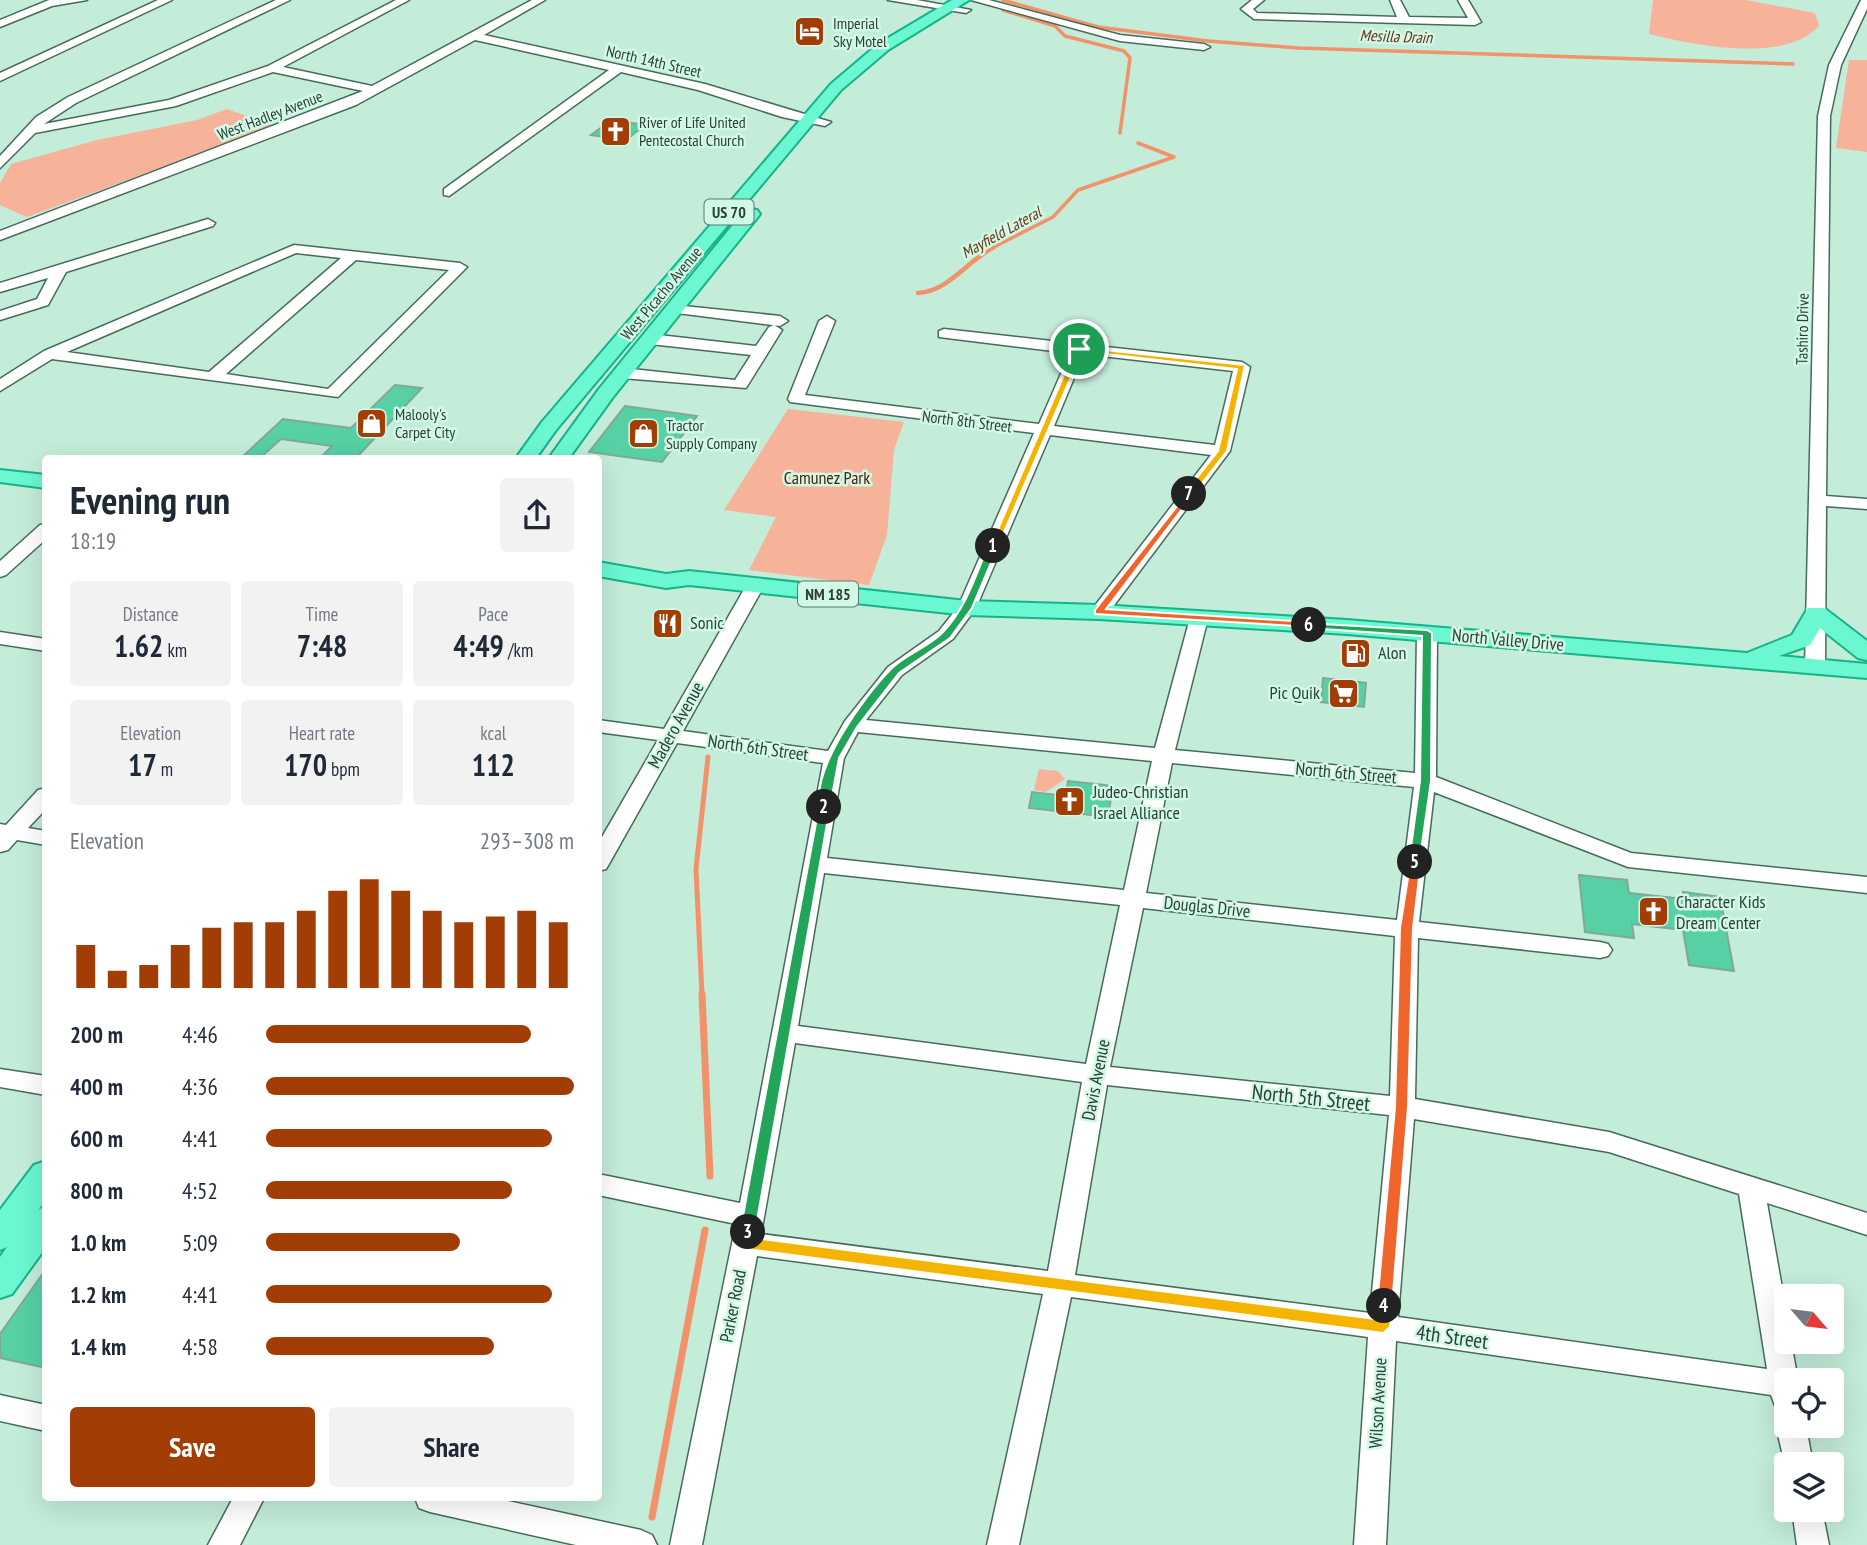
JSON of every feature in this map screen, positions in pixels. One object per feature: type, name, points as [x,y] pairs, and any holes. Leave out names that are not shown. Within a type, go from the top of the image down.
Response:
[{"type":"main road","name":"West Picacho Avenue","points":[[528,455],[549,426],[836,87],[883,47],[970,3]]},
{"type":"main road","name":"West Picacho Avenue","points":[[561,455],[622,373],[825,122],[866,77],[896,52],[970,3]]},
{"type":"main road","points":[[0,477],[42,482]]},
{"type":"main road","points":[[0,493],[42,498]]},
{"type":"main road","name":"North Valley Drive","points":[[602,554],[674,568],[689,578]]},
{"type":"main road","name":"North Valley Drive","points":[[602,570],[666,581],[689,578],[967,608],[1099,612],[1427,633],[1867,671]]},
{"type":"main road","points":[[1742,660],[1801,640],[1815,613],[1867,653]]},
{"type":"main road","points":[[0,1236],[42,1179]]},
{"type":"main road","points":[[0,1284],[42,1226]]},
{"type":"street","points":[[0,24],[50,3],[82,0]]},
{"type":"street","points":[[0,77],[167,0]]},
{"type":"street","points":[[0,164],[40,120],[72,100],[285,0]]},
{"type":"street","points":[[29,130],[172,103],[272,68],[404,0]]},
{"type":"street","name":"West Hadley Avenue","points":[[0,236],[302,123],[374,90],[540,0]]},
{"type":"street","points":[[893,0],[970,3],[1120,38],[1204,47]]},
{"type":"street","points":[[1259,0],[1246,9],[1254,16],[1475,22],[1464,0]]},
{"type":"street","points":[[1395,0],[1405,21]]},
{"type":"street","name":"Tashiro Drive","points":[[1815,667],[1824,116],[1835,65],[1866,0]]},
{"type":"street","name":"North 14th Street","points":[[474,36],[701,87],[806,120],[825,122]]},
{"type":"street","points":[[272,68],[374,90]]},
{"type":"street","points":[[449,192],[618,69]]},
{"type":"street","points":[[0,217],[22,227]]},
{"type":"street","points":[[0,288],[208,223]]},
{"type":"street","points":[[0,386],[49,354],[293,249],[460,267],[332,394],[49,354]]},
{"type":"street","points":[[213,377],[353,255]]},
{"type":"street","points":[[0,316],[43,302],[60,269]]},
{"type":"street","points":[[622,373],[740,385],[777,326],[674,309]]},
{"type":"street","name":"North 8th Street","points":[[827,321],[796,400],[1222,451]]},
{"type":"street","points":[[944,334],[1242,367],[1222,451],[1099,612]]},
{"type":"street","points":[[650,339],[761,351]]},
{"type":"street","name":"Parker Road","points":[[686,1545],[746,1243],[834,758],[852,725],[895,671],[946,635],[967,608],[1079,349]]},
{"type":"street","points":[[1816,500],[1867,504]]},
{"type":"street","points":[[0,570],[42,533]]},
{"type":"street","name":"Madero Avenue","points":[[602,857],[755,586]]},
{"type":"street","name":"Davis Avenue","points":[[1003,1545],[1059,1286],[1096,1075],[1163,756],[1199,618]]},
{"type":"street","name":"Wilson Avenue","points":[[1370,1545],[1383,1327],[1402,1107],[1406,928],[1425,781],[1427,633]]},
{"type":"street","points":[[0,638],[42,644]]},
{"type":"street","name":"North 6th Street","points":[[852,725],[1425,781],[1628,860],[1867,885]]},
{"type":"street","name":"North 6th Street","points":[[602,727],[834,758]]},
{"type":"street","points":[[4,836],[42,800]]},
{"type":"street","points":[[4,836],[42,838]]},
{"type":"street","name":"Douglas Drive","points":[[813,864],[1600,950]]},
{"type":"street","name":"North 5th Street","points":[[785,1033],[1096,1075],[1402,1107],[1609,1142],[1867,1224]]},
{"type":"street","points":[[0,1077],[42,1085]]},
{"type":"street","points":[[602,1185],[751,1216]]},
{"type":"street","points":[[1751,1186],[1781,1368]]},
{"type":"street","name":"4th Street","points":[[746,1243],[1383,1327],[1774,1391]]},
{"type":"street","points":[[0,1408],[42,1417]]},
{"type":"street","points":[[223,1545],[247,1501]]},
{"type":"street","points":[[443,1501],[641,1545]]},
{"type":"street","points":[[1809,1522],[1813,1545]]},
{"type":"green space","points":[[1653,0],[1746,0],[1815,13],[1819,26],[1804,38],[1784,45],[1762,48],[1689,43],[1649,34]]},
{"type":"green space","points":[[1849,60],[1867,60],[1867,152],[1836,148]]},
{"type":"green space","points":[[227,109],[274,126],[27,217],[0,205],[0,183],[11,164],[97,140],[197,120]]},
{"type":"green space","name":"Camunez Park","points":[[788,409],[904,422],[894,450],[887,535],[869,585],[749,570],[776,517],[724,510]]},
{"type":"green space","points":[[1039,769],[1058,771],[1065,779],[1046,792],[1034,790]]},
{"type":"building","name":"River of Life United Pentecostal Church","points":[[611,120],[645,125],[626,140],[591,135]]},
{"type":"building","points":[[395,385],[422,388],[359,455],[323,455],[332,446],[281,439],[263,455],[244,455],[283,419],[351,428]]},
{"type":"building","name":"Tractor Supply Company","points":[[625,406],[697,416],[662,462],[589,452]]},
{"type":"building","name":"Pic Quik","points":[[1323,678],[1366,683],[1364,707],[1321,702]]},
{"type":"building","name":"Judeo-Christian Israel Alliance","points":[[1068,781],[1113,786],[1108,817],[1029,808],[1032,792],[1066,796]]},
{"type":"building","name":"Character Kids Dream Center","points":[[1579,875],[1627,880],[1629,893],[1684,899],[1683,892],[1720,897],[1734,971],[1689,965],[1683,930],[1632,924],[1634,938],[1585,932]]},
{"type":"building","points":[[42,1275],[42,1367],[0,1358],[0,1334]]},
{"type":"waterway","name":"Mesilla Drain","points":[[1003,0],[1098,27],[1208,41],[1299,48],[1793,64]]},
{"type":"waterway","name":"Mayfield Lateral","points":[[1003,10],[1055,26],[1065,36],[1124,51],[1130,58],[1120,133]]},
{"type":"waterway","name":"Mayfield Lateral","points":[[990,249],[1053,217],[1078,190],[1174,157],[1138,143]]},
{"type":"waterway","name":"Mayfield Lateral","points":[[918,293],[929,291],[949,281],[994,247]]},
{"type":"waterway","points":[[702,995],[696,869],[708,757]]},
{"type":"waterway","points":[[702,994],[710,1176]]},
{"type":"waterway","points":[[652,1517],[705,1230]]},
{"type":"place","name":"Imperial Sky Motel","points":[[810,32]]},
{"type":"place","name":"River of Life United Pentecostal Church","points":[[616,131]]},
{"type":"place","name":"Malooly's Carpet City","points":[[372,423]]},
{"type":"place","name":"Tractor Supply Company","points":[[643,434]]},
{"type":"place","name":"Sonic","points":[[667,623]]},
{"type":"place","name":"Alon","points":[[1355,653]]},
{"type":"place","name":"Pic Quik","points":[[1343,693]]},
{"type":"place","name":"Judeo-Christian Israel Alliance","points":[[1070,802]]},
{"type":"place","name":"Character Kids Dream Center","points":[[1653,912]]},
{"type":"route","points":[[1079,349],[1242,367],[1222,451],[1099,612],[1427,633],[1425,781],[1406,928],[1402,1107],[1383,1327],[746,1243],[834,758],[852,725],[895,671],[946,635],[967,608],[1079,349]]}]
